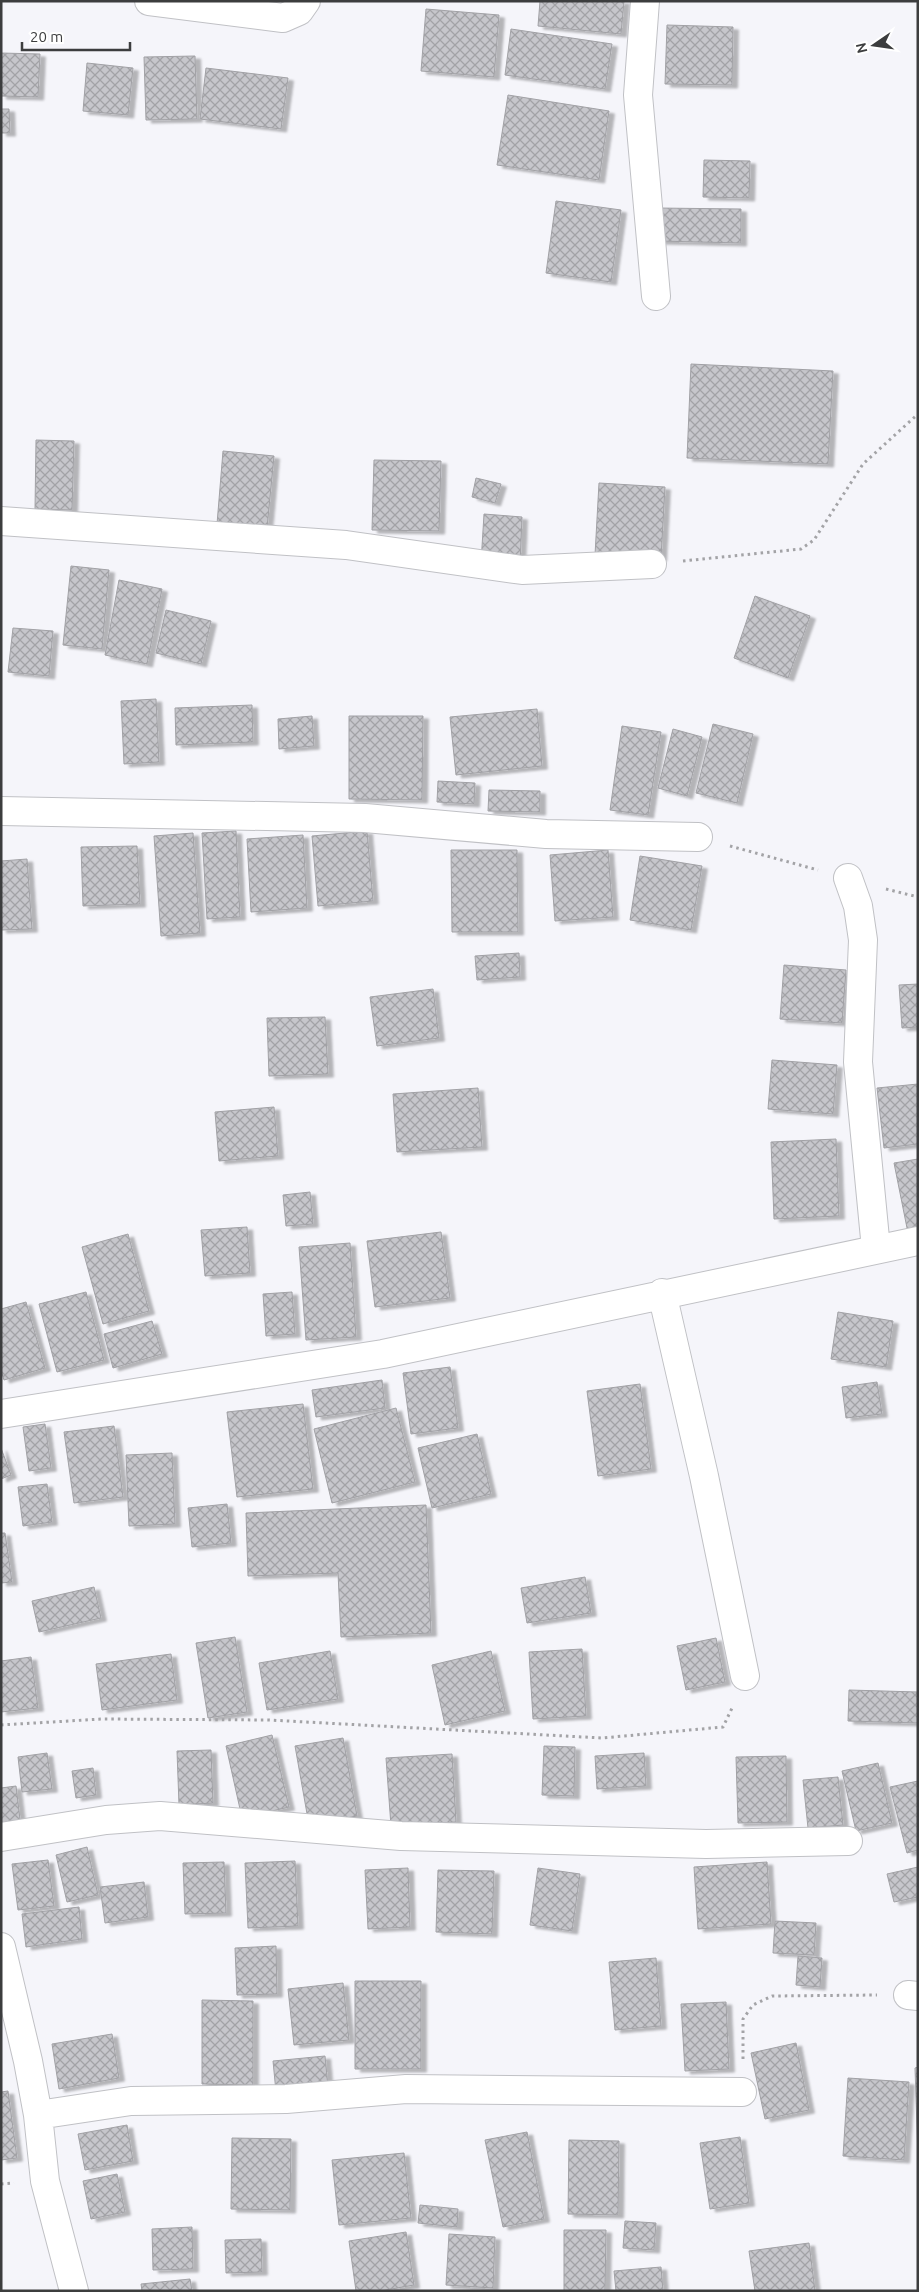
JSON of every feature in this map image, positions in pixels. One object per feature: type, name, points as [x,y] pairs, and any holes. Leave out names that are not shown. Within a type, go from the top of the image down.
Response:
[{"type":"street","points":[[149,1],[283,18],[299,11],[306,1]]},
{"type":"street","points":[[645,1],[638,95],[656,296]]},
{"type":"street","points":[[1,522],[346,545],[522,570],[652,564]]},
{"type":"street","points":[[1,812],[365,818],[546,834],[698,837]]},
{"type":"street","points":[[848,878],[858,906],[863,940],[858,1062],[876,1249]]},
{"type":"street","points":[[1,1414],[383,1354],[662,1293],[918,1241]]},
{"type":"street","points":[[662,1293],[704,1476],[745,1676]]},
{"type":"street","points":[[1,1837],[106,1820],[160,1816],[401,1836],[706,1844],[848,1841]]},
{"type":"street","points":[[1,1947],[28,2061],[38,2115],[45,2181],[74,2291]]},
{"type":"street","points":[[38,2115],[131,2101],[286,2099],[406,2089],[742,2092]]},
{"type":"path","points":[[652,564],[801,549],[814,540],[863,464],[918,414]]},
{"type":"path","points":[[698,837],[918,897]]},
{"type":"path","points":[[1,1725],[102,1719],[269,1720],[602,1738],[723,1728],[745,1676]]},
{"type":"path","points":[[742,2092],[743,2020],[753,2005],[772,1996],[913,1995]]},
{"type":"building","points":[[540,1],[624,1],[621,34],[538,26]]},
{"type":"building","points":[[426,9],[499,15],[494,77],[421,71]]},
{"type":"building","points":[[667,25],[733,27],[732,85],[665,84]]},
{"type":"building","points":[[511,29],[612,44],[605,89],[505,75]]},
{"type":"building","points":[[1,53],[40,54],[38,97],[1,96]]},
{"type":"building","points":[[195,56],[197,119],[146,120],[144,57]]},
{"type":"building","points":[[87,63],[133,68],[128,115],[83,111]]},
{"type":"building","points":[[206,68],[288,78],[281,129],[200,119]]},
{"type":"building","points":[[508,95],[609,111],[599,180],[497,165]]},
{"type":"building","points":[[1,109],[9,109],[10,133],[1,133]]},
{"type":"building","points":[[704,160],[750,161],[749,198],[703,197]]},
{"type":"building","points":[[556,201],[621,210],[611,282],[546,273]]},
{"type":"building","points":[[658,208],[741,209],[741,243],[657,241]]},
{"type":"building","points":[[691,364],[833,371],[828,464],[687,458]]},
{"type":"building","points":[[36,440],[74,441],[72,510],[35,509]]},
{"type":"building","points":[[223,451],[274,456],[267,528],[217,524]]},
{"type":"building","points":[[374,460],[441,461],[439,531],[372,530]]},
{"type":"building","points":[[476,478],[501,484],[495,503],[472,497]]},
{"type":"building","points":[[599,483],[665,487],[661,558],[595,555]]},
{"type":"building","points":[[484,514],[522,517],[520,565],[481,563]]},
{"type":"building","points":[[71,566],[109,570],[102,649],[63,645]]},
{"type":"building","points":[[119,580],[162,589],[147,664],[105,655]]},
{"type":"building","points":[[755,596],[810,616],[788,678],[734,658]]},
{"type":"building","points":[[166,610],[211,621],[201,664],[156,653]]},
{"type":"building","points":[[13,628],[53,631],[49,676],[8,672]]},
{"type":"building","points":[[156,699],[159,762],[124,764],[121,701]]},
{"type":"building","points":[[252,705],[253,742],[176,745],[175,708]]},
{"type":"building","points":[[537,709],[542,766],[456,775],[450,717]]},
{"type":"building","points":[[312,716],[314,746],[279,749],[278,719]]},
{"type":"building","points":[[349,716],[423,716],[422,800],[349,799]]},
{"type":"building","points":[[713,724],[753,734],[737,803],[696,793]]},
{"type":"building","points":[[622,726],[661,732],[648,815],[610,810]]},
{"type":"building","points":[[673,729],[702,737],[687,796],[658,788]]},
{"type":"building","points":[[438,781],[475,783],[474,804],[437,802]]},
{"type":"building","points":[[489,790],[540,791],[540,812],[488,811]]},
{"type":"building","points":[[236,831],[240,917],[207,919],[202,833]]},
{"type":"building","points":[[367,831],[373,901],[318,906],[312,836]]},
{"type":"building","points":[[193,833],[200,933],[161,936],[154,836]]},
{"type":"building","points":[[303,835],[307,908],[251,912],[247,839]]},
{"type":"building","points":[[137,846],[140,904],[83,906],[81,847]]},
{"type":"building","points":[[451,850],[517,850],[518,932],[452,932]]},
{"type":"building","points":[[608,850],[613,917],[555,921],[550,855]]},
{"type":"building","points":[[640,856],[702,866],[691,930],[630,920]]},
{"type":"building","points":[[27,859],[32,929],[1,930],[1,861]]},
{"type":"building","points":[[519,953],[520,977],[477,980],[475,956]]},
{"type":"building","points":[[784,965],[846,970],[842,1023],[780,1019]]},
{"type":"building","points":[[918,984],[918,1027],[902,1028],[899,985]]},
{"type":"building","points":[[433,989],[439,1038],[377,1046],[370,997]]},
{"type":"building","points":[[325,1017],[328,1074],[269,1076],[267,1018]]},
{"type":"building","points":[[772,1060],[837,1065],[833,1114],[768,1109]]},
{"type":"building","points":[[918,1084],[918,1144],[884,1148],[877,1088]]},
{"type":"building","points":[[478,1088],[482,1147],[397,1152],[393,1094]]},
{"type":"building","points":[[274,1107],[278,1156],[219,1161],[215,1112]]},
{"type":"building","points":[[836,1139],[839,1216],[774,1219],[771,1142]]},
{"type":"building","points":[[918,1159],[918,1231],[908,1233],[894,1163]]},
{"type":"building","points":[[310,1192],[313,1224],[286,1226],[283,1195]]},
{"type":"building","points":[[247,1227],[250,1273],[205,1276],[201,1230]]},
{"type":"building","points":[[441,1232],[450,1298],[375,1307],[367,1241]]},
{"type":"building","points":[[128,1234],[149,1311],[103,1324],[82,1247]]},
{"type":"building","points":[[350,1243],[356,1337],[306,1340],[299,1247]]},
{"type":"building","points":[[86,1292],[104,1360],[57,1372],[39,1304]]},
{"type":"building","points":[[292,1292],[295,1334],[266,1336],[263,1294]]},
{"type":"building","points":[[26,1302],[45,1368],[4,1380],[1,1370],[1,1309]]},
{"type":"building","points":[[838,1312],[893,1321],[886,1367],[831,1359]]},
{"type":"building","points":[[152,1321],[162,1354],[113,1368],[104,1334]]},
{"type":"building","points":[[450,1367],[458,1428],[411,1434],[403,1373]]},
{"type":"building","points":[[382,1380],[385,1408],[316,1417],[312,1390]]},
{"type":"building","points":[[877,1382],[882,1414],[846,1418],[842,1387]]},
{"type":"building","points":[[640,1384],[651,1469],[598,1476],[587,1391]]},
{"type":"building","points":[[303,1404],[313,1489],[237,1497],[227,1412]]},
{"type":"building","points":[[396,1408],[415,1482],[332,1503],[314,1429]]},
{"type":"building","points":[[45,1424],[51,1468],[29,1471],[23,1427]]},
{"type":"building","points":[[114,1426],[123,1497],[74,1503],[64,1432]]},
{"type":"building","points":[[477,1434],[491,1494],[432,1508],[418,1448]]},
{"type":"building","points":[[1,1448],[11,1475],[1,1479]]},
{"type":"building","points":[[172,1453],[175,1524],[129,1526],[126,1455]]},
{"type":"building","points":[[47,1484],[52,1522],[23,1526],[18,1487]]},
{"type":"building","points":[[227,1504],[231,1543],[192,1547],[188,1508]]},
{"type":"building","points":[[426,1505],[431,1633],[341,1637],[338,1573],[248,1576],[246,1513]]},
{"type":"building","points":[[1,1533],[5,1533],[12,1582],[1,1583]]},
{"type":"building","points":[[585,1577],[591,1613],[527,1623],[521,1588]]},
{"type":"building","points":[[94,1587],[101,1618],[39,1632],[32,1601]]},
{"type":"building","points":[[235,1637],[247,1712],[208,1718],[196,1643]]},
{"type":"building","points":[[716,1638],[725,1682],[686,1690],[677,1646]]},
{"type":"building","points":[[582,1649],[586,1716],[533,1719],[529,1652]]},
{"type":"building","points":[[330,1651],[338,1699],[267,1710],[259,1663]]},
{"type":"building","points":[[491,1651],[505,1711],[445,1725],[432,1665]]},
{"type":"building","points":[[171,1654],[177,1700],[102,1710],[96,1664]]},
{"type":"building","points":[[31,1657],[38,1708],[1,1712],[1,1661]]},
{"type":"building","points":[[849,1690],[918,1692],[918,1723],[848,1721]]},
{"type":"building","points":[[272,1735],[289,1807],[242,1818],[226,1746]]},
{"type":"building","points":[[343,1738],[357,1816],[309,1825],[295,1746]]},
{"type":"building","points":[[544,1746],[575,1747],[574,1796],[542,1795]]},
{"type":"building","points":[[211,1750],[213,1803],[179,1805],[177,1751]]},
{"type":"building","points":[[47,1753],[52,1789],[22,1792],[18,1757]]},
{"type":"building","points":[[644,1753],[646,1786],[597,1789],[595,1756]]},
{"type":"building","points":[[452,1754],[456,1822],[391,1826],[386,1758]]},
{"type":"building","points":[[786,1756],[787,1822],[738,1823],[736,1757]]},
{"type":"building","points":[[878,1763],[892,1823],[856,1831],[842,1771]]},
{"type":"building","points":[[93,1768],[96,1795],[76,1798],[72,1771]]},
{"type":"building","points":[[838,1777],[843,1825],[808,1828],[803,1780]]},
{"type":"building","points":[[918,1781],[918,1850],[907,1853],[890,1787]]},
{"type":"building","points":[[16,1786],[21,1828],[1,1831],[1,1788]]},
{"type":"building","points":[[87,1847],[98,1895],[67,1902],[56,1855]]},
{"type":"building","points":[[48,1860],[54,1906],[18,1910],[12,1864]]},
{"type":"building","points":[[295,1861],[298,1926],[248,1928],[245,1863]]},
{"type":"building","points":[[224,1862],[226,1913],[185,1914],[183,1863]]},
{"type":"building","points":[[767,1862],[771,1924],[698,1929],[694,1867]]},
{"type":"building","points":[[918,1867],[918,1897],[894,1902],[887,1874]]},
{"type":"building","points":[[408,1868],[410,1927],[368,1929],[365,1870]]},
{"type":"building","points":[[538,1868],[580,1874],[572,1931],[530,1925]]},
{"type":"building","points":[[438,1870],[494,1871],[492,1934],[436,1932]]},
{"type":"building","points":[[144,1882],[148,1917],[105,1923],[100,1887]]},
{"type":"building","points":[[79,1907],[82,1939],[26,1947],[22,1914]]},
{"type":"building","points":[[775,1921],[816,1923],[814,1955],[773,1953]]},
{"type":"building","points":[[276,1946],[277,1994],[237,1995],[235,1948]]},
{"type":"building","points":[[798,1956],[822,1958],[820,1987],[796,1985]]},
{"type":"building","points":[[656,1958],[661,2026],[615,2030],[609,1962]]},
{"type":"building","points":[[355,1981],[421,1981],[421,2069],[355,2069]]},
{"type":"building","points":[[343,1983],[349,2040],[294,2045],[288,1989]]},
{"type":"building","points":[[202,2000],[253,2001],[253,2085],[202,2084]]},
{"type":"building","points":[[726,2002],[729,2069],[685,2071],[681,2004]]},
{"type":"building","points":[[112,2034],[119,2078],[59,2089],[52,2044]]},
{"type":"building","points":[[796,2043],[809,2110],[765,2119],[751,2053]]},
{"type":"building","points":[[325,2056],[328,2087],[276,2092],[273,2061]]},
{"type":"building","points":[[918,2067],[918,2158],[915,2068]]},
{"type":"building","points":[[848,2078],[909,2082],[904,2160],[843,2156]]},
{"type":"building","points":[[8,2091],[17,2158],[1,2160],[1,2092]]},
{"type":"building","points":[[127,2125],[133,2161],[85,2170],[78,2134]]},
{"type":"building","points":[[527,2132],[544,2219],[503,2227],[485,2140]]},
{"type":"building","points":[[740,2137],[749,2203],[710,2209],[700,2143]]},
{"type":"building","points":[[232,2138],[291,2139],[290,2210],[231,2209]]},
{"type":"building","points":[[569,2140],[619,2141],[618,2215],[568,2214]]},
{"type":"building","points":[[404,2153],[411,2218],[339,2225],[332,2160]]},
{"type":"building","points":[[117,2174],[125,2212],[91,2219],[83,2181]]},
{"type":"building","points":[[420,2205],[458,2209],[457,2227],[418,2223]]},
{"type":"building","points":[[625,2221],[656,2223],[654,2250],[623,2248]]},
{"type":"building","points":[[192,2227],[193,2269],[153,2270],[152,2229]]},
{"type":"building","points":[[564,2230],[606,2230],[605,2291],[564,2291]]},
{"type":"building","points":[[406,2232],[414,2285],[380,2291],[356,2291],[349,2241]]},
{"type":"building","points":[[449,2234],[495,2237],[493,2288],[446,2285]]},
{"type":"building","points":[[261,2239],[262,2272],[226,2273],[225,2240]]},
{"type":"building","points":[[809,2243],[815,2291],[755,2291],[749,2251]]},
{"type":"building","points":[[661,2267],[663,2291],[616,2291],[614,2271]]},
{"type":"building","points":[[190,2279],[192,2291],[142,2291],[141,2284]]}]
